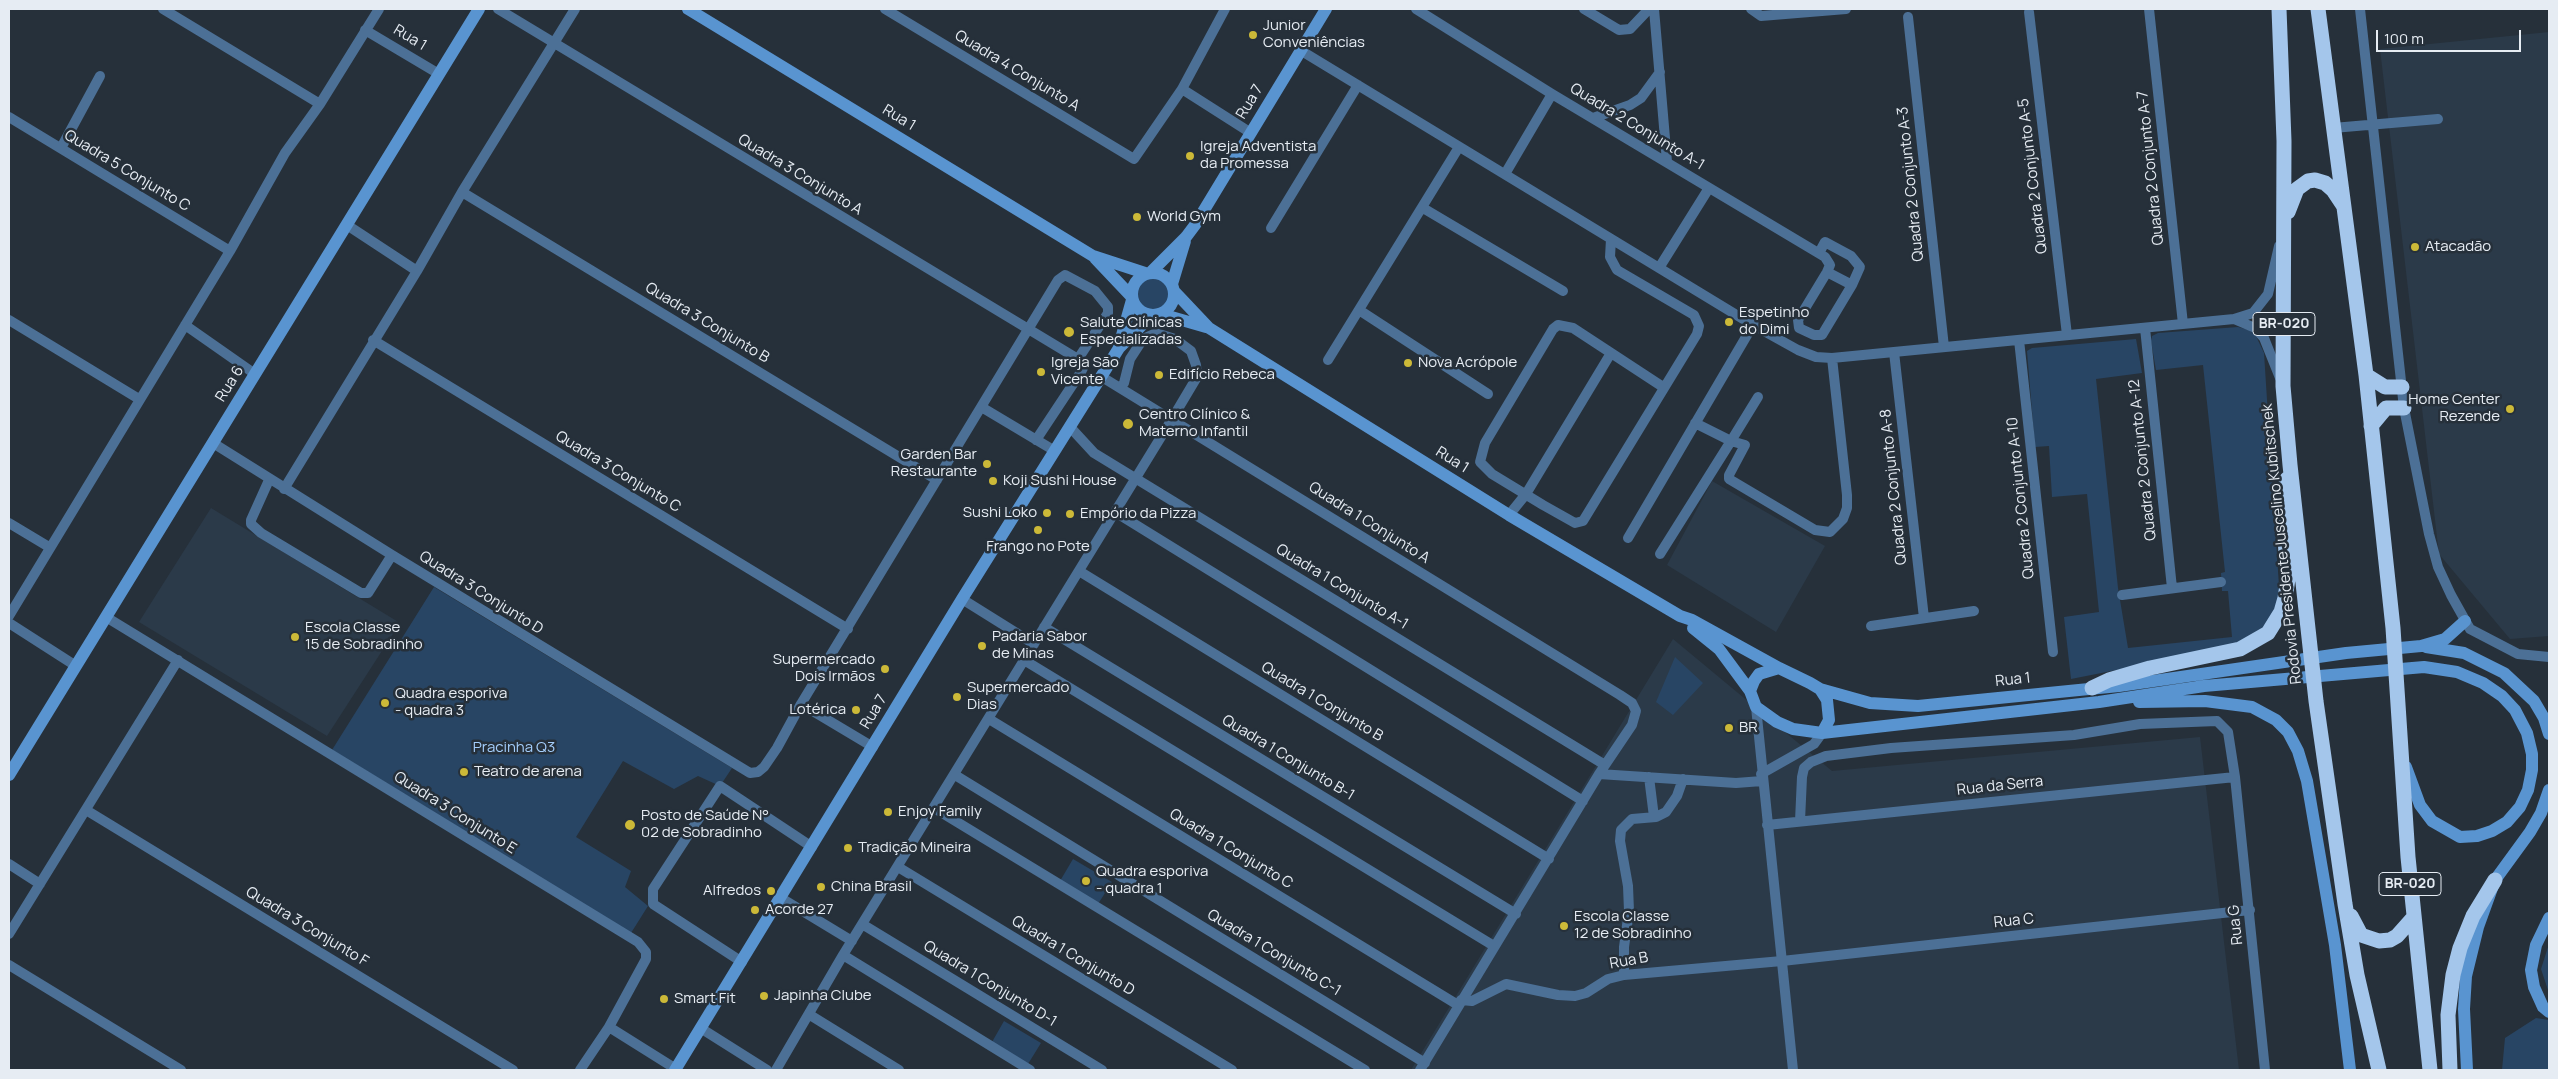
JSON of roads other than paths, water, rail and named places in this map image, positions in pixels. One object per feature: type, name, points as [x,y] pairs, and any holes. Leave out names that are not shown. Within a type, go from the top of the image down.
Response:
[{"type":"highway","name":"Rodovia Presidente Juscelino Kubitschek","points":[[2279,9],[2284,125],[2285,218],[2283,386],[2290,465],[2316,701],[2345,904],[2358,975],[2379,1070]]},
{"type":"highway","name":"BR-020","points":[[2318,9],[2366,375],[2394,628],[2413,918],[2430,1070]]},
{"type":"highway","points":[[2285,218],[2297,189],[2308,181],[2325,182],[2345,208]]},
{"type":"highway","points":[[2366,375],[2385,387],[2402,387]]},
{"type":"highway","points":[[2371,426],[2386,408],[2404,408]]},
{"type":"highway","points":[[2092,688],[2109,680],[2150,668],[2240,649],[2268,633],[2281,612],[2288,579],[2282,500],[2290,465]]},
{"type":"highway","points":[[2450,1070],[2448,1015],[2453,976],[2460,948],[2473,916],[2495,880]]},
{"type":"highway","points":[[2345,904],[2356,928],[2362,935],[2379,941],[2390,940],[2397,936],[2413,918]]},
{"type":"main road","name":"Rua 6","points":[[9,775],[479,9]]},
{"type":"main road","name":"Rua 1","points":[[688,9],[1093,256]]},
{"type":"main road","name":"Rua 7","points":[[1148,273],[1186,237],[1326,9]]},
{"type":"main road","name":"Rua 7","points":[[1173,287],[1186,237]]},
{"type":"main road","points":[[1093,256],[1148,273],[1163,275],[1173,287],[1171,304],[1156,314],[1140,311],[1132,298],[1093,256]]},
{"type":"main road","points":[[1132,298],[1134,282],[1148,273]]},
{"type":"main road","name":"Rua 1","points":[[1173,287],[1209,328],[1509,515],[1680,616]]},
{"type":"main road","name":"Rua 7","points":[[675,1070],[782,898],[962,599],[1102,377],[1119,348],[1132,298]]},
{"type":"main road","name":"Rua 1","points":[[1156,314],[1209,328]]},
{"type":"main road","name":"Rua 7","points":[[1119,348],[1156,314]]},
{"type":"main road","points":[[1680,616],[1692,620],[1820,689],[1827,700],[1829,708],[1829,720],[1822,732],[1793,729],[1777,722],[1756,707],[1750,691],[1719,649],[1680,616]]},
{"type":"main road","points":[[2421,646],[2445,639],[2465,621]]},
{"type":"main road","name":"Rua 1","points":[[1820,689],[1870,703],[1918,706],[2092,688],[2212,673],[2346,653],[2421,646]]},
{"type":"main road","points":[[2421,646],[2464,653],[2504,673],[2534,701],[2549,734]]},
{"type":"main road","points":[[2099,702],[2204,686],[2424,667],[2457,672],[2483,683],[2502,696],[2515,710],[2527,733],[2532,754],[2532,770],[2528,790],[2520,807],[2508,822],[2492,831],[2477,836],[2460,836],[2432,821],[2420,805],[2401,752]]},
{"type":"main road","points":[[1750,691],[1760,674],[1779,668]]},
{"type":"main road","name":"Rua 1","points":[[1822,732],[2099,702]]},
{"type":"main road","points":[[2099,702],[2228,703],[2262,712],[2276,720],[2288,732],[2298,751],[2307,781],[2335,945],[2350,1070]]},
{"type":"main road","points":[[2467,1070],[2464,1008],[2466,976],[2478,928],[2495,880],[2530,832],[2541,813],[2549,790]]},
{"type":"main road","points":[[2549,918],[2536,945],[2531,970],[2534,986],[2543,1007],[2549,1012]]},
{"type":"street","points":[[162,9],[320,104]]},
{"type":"street","points":[[9,616],[49,547],[230,251],[285,153],[320,104],[379,9]]},
{"type":"street","name":"Quadra 3 Conjunto A","points":[[498,9],[1078,360]]},
{"type":"street","points":[[284,489],[373,340],[417,271],[462,192],[575,9]]},
{"type":"street","name":"Quadra 4 Conjunto A","points":[[885,9],[1134,159],[1182,89]]},
{"type":"street","points":[[1416,9],[1552,94]]},
{"type":"street","points":[[1584,9],[1619,30],[1630,29],[1649,9]]},
{"type":"street","points":[[1654,9],[1667,162]]},
{"type":"street","points":[[1752,9],[1761,16],[1846,9]]},
{"type":"street","name":"Quadra 2 Conjunto A-7","points":[[2149,9],[2183,324]]},
{"type":"street","points":[[2360,9],[2371,124],[2404,408],[2429,534],[2438,566],[2465,621],[2475,633],[2518,654],[2549,657]]},
{"type":"street","points":[[1220,10],[1182,89],[1251,133]]},
{"type":"street","name":"Quadra 2 Conjunto A-5","points":[[2029,12],[2067,335]]},
{"type":"street","name":"Quadra 2 Conjunto A-3","points":[[1908,17],[1944,347]]},
{"type":"street","name":"Rua 1","points":[[365,30],[439,74]]},
{"type":"street","points":[[1300,50],[1753,325],[1798,350],[1816,357],[1832,358],[2234,319],[2253,313],[2268,294],[2285,218]]},
{"type":"street","points":[[1593,118],[1630,105],[1641,98],[1660,72]]},
{"type":"street","points":[[61,148],[100,76]]},
{"type":"street","points":[[1272,228],[1358,85]]},
{"type":"street","name":"Quadra 2 Conjunto A-1","points":[[1505,174],[1552,94],[1819,253]]},
{"type":"street","name":"Quadra 5 Conjunto C","points":[[9,117],[230,251]]},
{"type":"street","points":[[2333,128],[2438,119]]},
{"type":"street","points":[[1328,360],[1423,208],[1459,146]]},
{"type":"street","name":"Quadra 2 Conjunto A-1","points":[[1660,268],[1709,188]]},
{"type":"street","name":"Quadra 3 Conjunto B","points":[[462,192],[937,480]]},
{"type":"street","points":[[1423,208],[1562,291]]},
{"type":"street","points":[[347,224],[417,271]]},
{"type":"street","points":[[1611,239],[1610,257],[1617,270],[1698,320],[1697,334],[1663,387],[1584,521],[1575,523],[1482,467],[1480,453],[1553,329],[1558,325],[1573,328],[1663,387]]},
{"type":"street","points":[[1825,242],[1857,261],[1860,268],[1852,286],[1822,335],[1814,336],[1799,328],[1798,320],[1827,272],[1829,261],[1819,253],[1825,242]]},
{"type":"street","points":[[1827,272],[1852,286]]},
{"type":"street","name":"Quadra 3 Conjunto D","points":[[213,443],[269,480],[750,773],[758,772],[764,767],[1062,276],[1071,277],[1095,290],[1105,301],[1108,313],[1078,360]]},
{"type":"street","points":[[1360,310],[1488,394]]},
{"type":"street","points":[[2234,319],[2255,328],[2264,338],[2283,386]]},
{"type":"street","points":[[9,320],[139,399]]},
{"type":"street","points":[[1628,538],[1753,325]]},
{"type":"street","points":[[185,326],[255,374]]},
{"type":"street","name":"Quadra 2 Conjunto A-12","points":[[2145,328],[2172,588]]},
{"type":"street","points":[[776,1070],[810,1015],[852,940],[955,775],[1197,377],[1196,365],[1191,351],[1174,339],[1156,333],[1143,340],[1130,359],[1124,383],[1120,388]]},
{"type":"street","name":"Quadra 3 Conjunto C","points":[[373,340],[848,629]]},
{"type":"street","name":"Quadra 2 Conjunto A-10","points":[[2019,340],[2053,652]]},
{"type":"street","name":"Quadra 2 Conjunto A-8","points":[[1894,352],[1924,618]]},
{"type":"street","points":[[1509,515],[1526,494],[1611,353]]},
{"type":"street","points":[[1695,423],[1745,445],[1729,475],[1731,481],[1815,530],[1830,532],[1843,518],[1847,508],[1832,358]]},
{"type":"street","points":[[1036,440],[1081,372],[1083,368],[1078,360]]},
{"type":"street","name":"Quadra 1 Conjunto A","points":[[1102,377],[1620,695],[1632,703],[1636,710],[1636,716],[1422,1066]]},
{"type":"street","points":[[1660,554],[1758,397]]},
{"type":"street","points":[[982,408],[1055,451]]},
{"type":"street","name":"Quadra 1 Conjunto A-1","points":[[1070,427],[1094,454],[1602,769]]},
{"type":"street","points":[[269,480],[251,520],[252,524],[261,533],[361,593],[368,593],[392,555]]},
{"type":"street","points":[[1115,512],[1583,801]]},
{"type":"street","points":[[9,523],[49,547]]},
{"type":"street","name":"Quadra 1 Conjunto B","points":[[1079,571],[1549,859]]},
{"type":"street","points":[[2122,595],[2221,582]]},
{"type":"street","points":[[962,599],[1034,644]]},
{"type":"street","points":[[1871,626],[1974,611]]},
{"type":"street","name":"Quadra 3 Conjunto E","points":[[106,617],[509,865],[638,942],[646,952],[646,959],[609,1027]]},
{"type":"street","points":[[9,623],[76,666]]},
{"type":"street","name":"Quadra 1 Conjunto B-1","points":[[1044,627],[1516,914]]},
{"type":"street","points":[[9,934],[178,660]]},
{"type":"street","points":[[1024,660],[1494,946]]},
{"type":"street","points":[[801,704],[873,747]]},
{"type":"street","points":[[1756,707],[1793,1070]]},
{"type":"street","name":"Quadra 1 Conjunto C","points":[[989,718],[1460,1002]]},
{"type":"street","name":"Rua G","points":[[1800,821],[1804,768],[1811,762],[1826,756],[1891,748],[2074,735],[2163,722],[2217,721],[2228,732],[2235,777],[2265,1070]]},
{"type":"street","points":[[1602,769],[1649,776],[1736,783],[1762,777],[1780,763],[1814,744],[1822,732]]},
{"type":"street","points":[[1760,754],[1764,760],[1780,763]]},
{"type":"street","name":"Quadra 1 Conjunto C-1","points":[[955,775],[1422,1066]]},
{"type":"street","points":[[1649,776],[1654,817]]},
{"type":"street","name":"Rua da Serra","points":[[1767,825],[2235,777]]},
{"type":"street","points":[[1624,975],[1624,947],[1629,911],[1628,886],[1620,835],[1625,825],[1632,819],[1654,817],[1666,812],[1674,802],[1683,779]]},
{"type":"street","points":[[742,962],[652,904],[653,889],[720,786],[812,847]]},
{"type":"street","points":[[934,808],[1365,1070]]},
{"type":"street","name":"Quadra 3 Conjunto F","points":[[86,810],[513,1070]]},
{"type":"street","points":[[9,864],[40,884]]},
{"type":"street","name":"Quadra 1 Conjunto D","points":[[898,867],[1232,1070]]},
{"type":"street","points":[[782,898],[852,940]]},
{"type":"street","name":"Rua C","points":[[1782,961],[2250,910]]},
{"type":"street","name":"Quadra 1 Conjunto D-1","points":[[862,924],[1102,1070]]},
{"type":"street","points":[[843,955],[1030,1070]]},
{"type":"street","name":"Rua B","points":[[1460,1002],[1474,1000],[1506,984],[1558,995],[1575,996],[1586,994],[1608,979],[1624,975],[1782,961]]},
{"type":"street","points":[[9,965],[181,1070]]},
{"type":"street","points":[[810,1015],[899,1070]]},
{"type":"street","points":[[580,1070],[609,1027],[675,1070]]},
{"type":"street","points":[[702,1029],[767,1070]]},
{"type":"place","name":"Junior Conveniências","points":[[1253,35]]},
{"type":"place","name":"Igreja Adventista da Promessa","points":[[1190,156]]},
{"type":"place","name":"World Gym","points":[[1137,217]]},
{"type":"place","name":"Atacadão","points":[[2415,247]]},
{"type":"place","name":"Espetinho do Dimi","points":[[1729,322]]},
{"type":"place","name":"Salute Clínicas Especializadas","points":[[1069,332]]},
{"type":"place","name":"Nova Acrópole","points":[[1408,363]]},
{"type":"place","name":"Igreja São Vicente","points":[[1041,372]]},
{"type":"place","name":"Edifício Rebeca","points":[[1159,375]]},
{"type":"place","name":"Home Center Rezende","points":[[2510,409]]},
{"type":"place","name":"Centro Clínico & Materno Infantil","points":[[1128,424]]},
{"type":"place","name":"Garden Bar Restaurante","points":[[987,464]]},
{"type":"place","name":"Koji Sushi House","points":[[993,481]]},
{"type":"place","name":"Sushi Loko","points":[[1047,513]]},
{"type":"place","name":"Empório da Pizza","points":[[1070,514]]},
{"type":"place","name":"Frango no Pote","points":[[1038,530]]},
{"type":"place","name":"Escola Classe 15 de Sobradinho","points":[[295,637]]},
{"type":"place","name":"Padaria Sabor de Minas","points":[[982,646]]},
{"type":"place","name":"Supermercado Dois Irmãos","points":[[885,669]]},
{"type":"place","name":"Supermercado Dias","points":[[957,697]]},
{"type":"place","name":"Quadra esporiva - quadra 3","points":[[385,703]]},
{"type":"place","name":"Lotérica","points":[[856,710]]},
{"type":"place","name":"BR","points":[[1729,728]]},
{"type":"place","name":"Teatro de arena","points":[[464,772]]},
{"type":"place","name":"Enjoy Family","points":[[888,812]]},
{"type":"place","name":"Posto de Saúde N° 02 de Sobradinho","points":[[630,825]]},
{"type":"place","name":"Tradição Mineira","points":[[848,848]]},
{"type":"place","name":"Quadra esporiva - quadra 1","points":[[1086,881]]},
{"type":"place","name":"China Brasil","points":[[821,887]]},
{"type":"place","name":"Alfredos","points":[[771,891]]},
{"type":"place","name":"Acorde 27","points":[[755,910]]},
{"type":"place","name":"Escola Classe 12 de Sobradinho","points":[[1564,926]]},
{"type":"place","name":"Japinha Clube","points":[[764,996]]},
{"type":"place","name":"Smart Fit","points":[[664,999]]},
{"type":"park label","name":"Pracinha Q3","points":[[514,748]]}]
